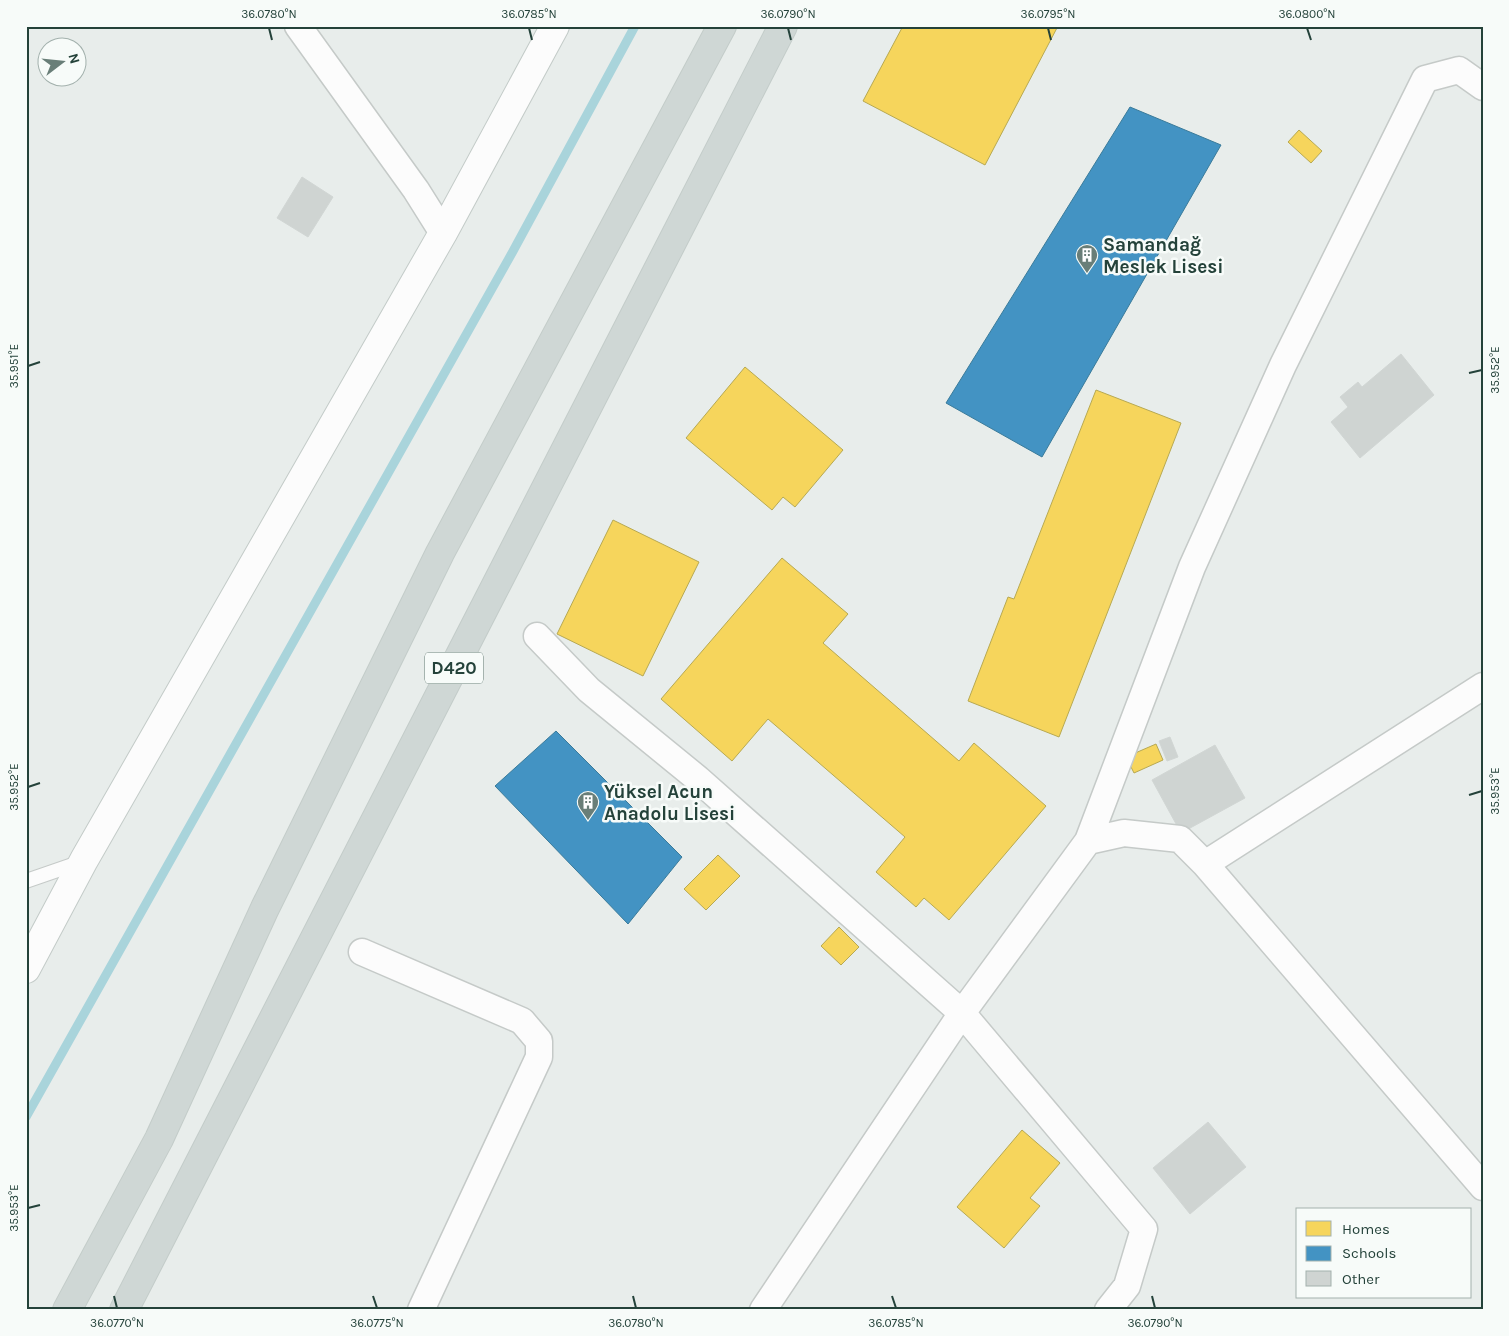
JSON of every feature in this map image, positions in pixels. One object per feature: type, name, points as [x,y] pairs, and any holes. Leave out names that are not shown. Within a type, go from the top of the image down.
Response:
[{"type":"main road","points":[[67,1310],[160,1139],[265,908],[440,553],[722,26]]},
{"type":"main road","name":"D420","points":[[124,1310],[783,26]]},
{"type":"street","points":[[298,26],[416,190],[443,233]]},
{"type":"street","points":[[26,969],[84,860],[443,233],[556,26]]},
{"type":"street","points":[[763,1310],[962,1013],[1088,841],[1192,567],[1283,365],[1425,79],[1460,70],[1483,87]]},
{"type":"street","points":[[537,636],[589,690],[698,779],[962,1013],[1144,1229],[1127,1286],[1108,1310]]},
{"type":"street","points":[[1205,864],[1483,686]]},
{"type":"street","points":[[1088,841],[1124,833],[1180,839],[1205,864],[1483,1187]]},
{"type":"street","points":[[362,952],[522,1021],[539,1041],[539,1057],[421,1310]]},
{"type":"lane","points":[[26,881],[84,860]]},
{"type":"building: Homes","points":[[903,26],[1058,26],[985,165],[863,101]]},
{"type":"building: Homes","points":[[1299,130],[1322,151],[1311,163],[1288,142]]},
{"type":"building: Homes","points":[[745,367],[843,450],[795,507],[783,497],[772,510],[686,438]]},
{"type":"building: Homes","points":[[1096,390],[1181,423],[1059,737],[968,701],[1008,597],[1014,599]]},
{"type":"building: Homes","points":[[613,520],[699,562],[643,676],[557,634]]},
{"type":"building: Homes","points":[[782,558],[848,614],[823,643],[959,761],[974,743],[1046,806],[949,920],[924,898],[916,907],[876,872],[905,837],[768,719],[732,761],[661,699]]},
{"type":"building: Homes","points":[[1156,744],[1163,760],[1134,773],[1126,757]]},
{"type":"building: Homes","points":[[718,855],[740,876],[706,910],[684,889]]},
{"type":"building: Homes","points":[[839,927],[859,947],[841,965],[821,946]]},
{"type":"building: Homes","points":[[1022,1130],[1060,1163],[1030,1198],[1040,1206],[1004,1248],[957,1207]]},
{"type":"building: Schools","name":"Samandağ Meslek Lisesi","points":[[1130,107],[1221,145],[1042,457],[946,403]]},
{"type":"building: Schools","name":"Yüksel Acun Anadolu Lİsesi","points":[[556,731],[682,857],[628,924],[495,786]]},
{"type":"building: Other","points":[[302,177],[333,197],[308,237],[277,218]]},
{"type":"building: Other","points":[[1401,354],[1434,395],[1360,458],[1331,422],[1348,407],[1340,397],[1358,382],[1362,387]]},
{"type":"building: Other","points":[[1170,737],[1178,757],[1167,761],[1159,741]]},
{"type":"building: Other","points":[[1215,745],[1245,798],[1181,833],[1152,780]]},
{"type":"building: Other","points":[[1208,1122],[1246,1167],[1190,1214],[1153,1168]]},
{"type":"waterway","points":[[26,1117],[512,253],[635,26]]},
{"type":"place","name":"Samandağ Meslek Lisesi","points":[[1087,274]]},
{"type":"place","name":"Yüksel Acun Anadolu Lİsesi","points":[[588,821]]}]
